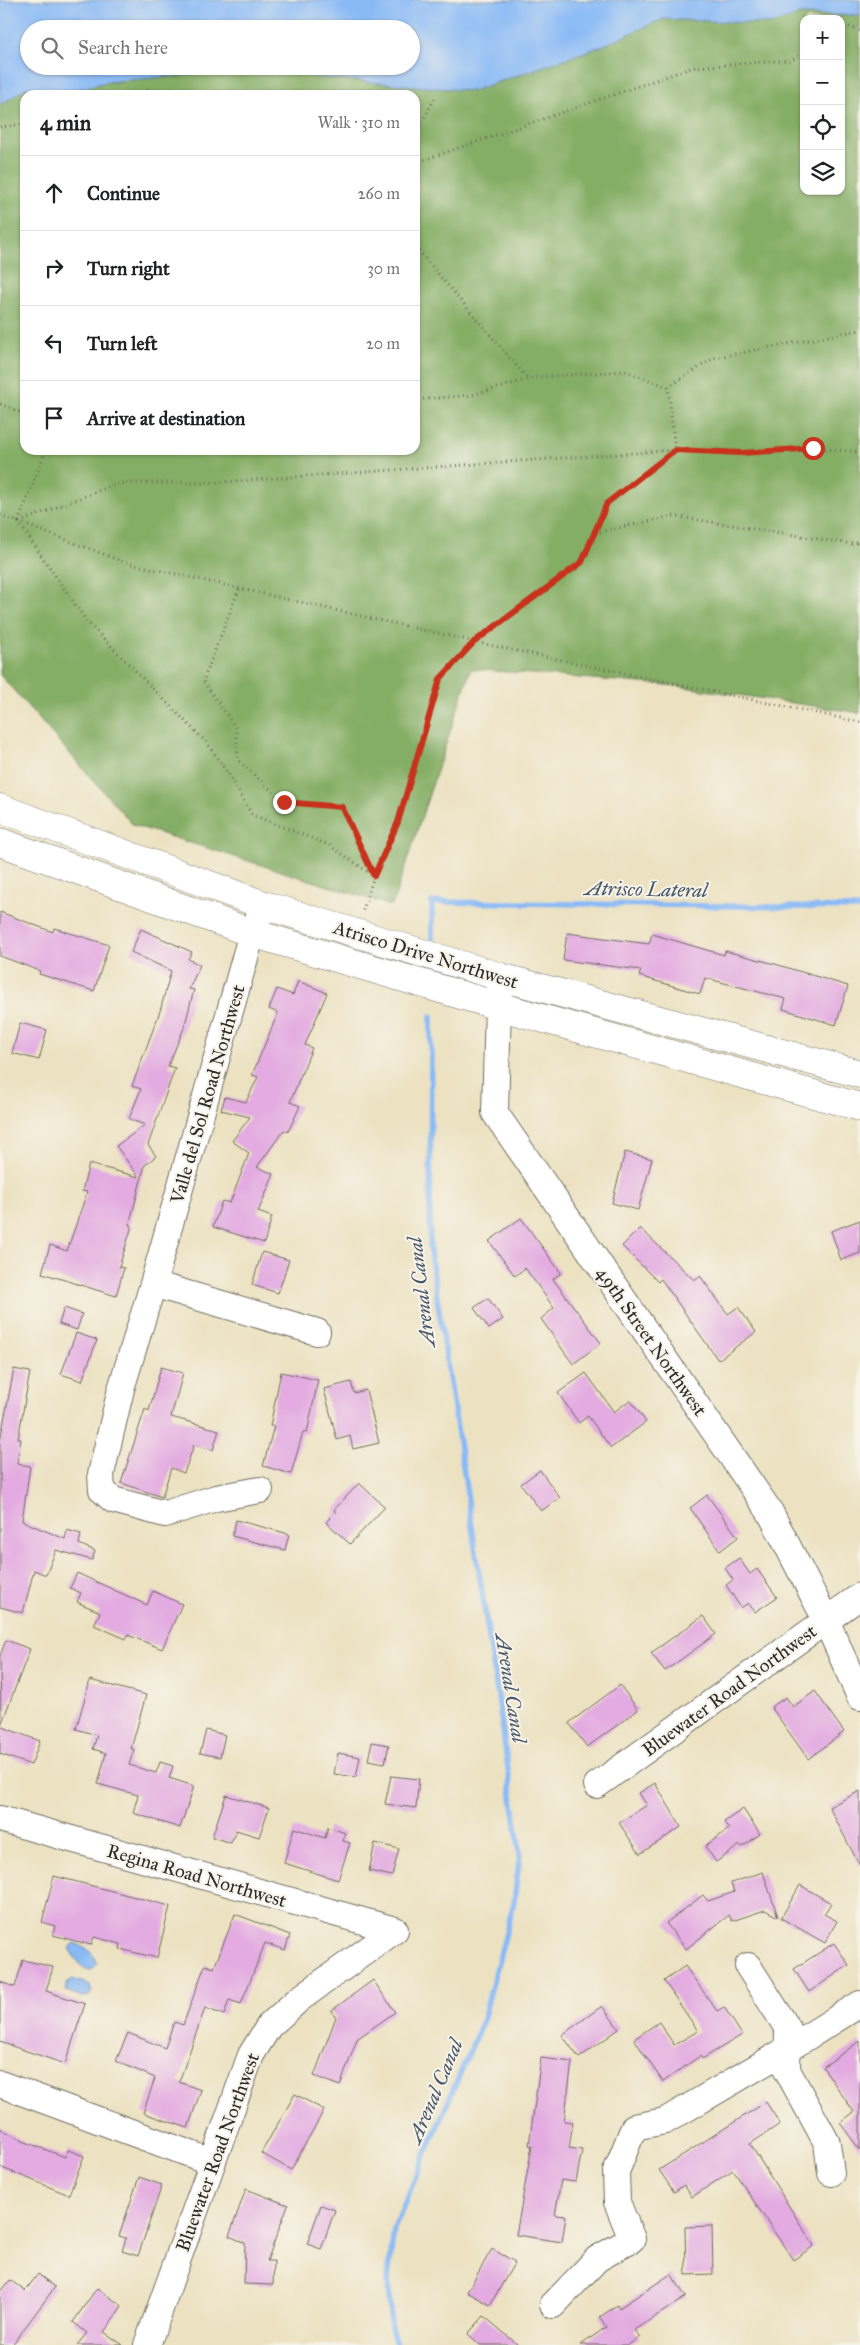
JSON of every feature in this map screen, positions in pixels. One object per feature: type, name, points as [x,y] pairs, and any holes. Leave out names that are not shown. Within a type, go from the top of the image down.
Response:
[{"type":"main road","name":"Atrisco Drive Northwest","points":[[0,808],[264,905],[501,977],[860,1074]]},
{"type":"main road","name":"Atrisco Drive Northwest","points":[[0,842],[252,934],[498,1006],[860,1107]]},
{"type":"street","name":"Valle del Sol Road Northwest","points":[[260,1490],[216,1498],[165,1514],[113,1500],[102,1490],[101,1474],[121,1388],[153,1284],[252,934],[264,905]]},
{"type":"street","name":"49th Street Northwest","points":[[501,977],[498,1006],[495,1113],[770,1512],[826,1620],[860,1697]]},
{"type":"street","points":[[153,1284],[317,1332]]},
{"type":"street","name":"Bluewater Road Northwest","points":[[598,1785],[860,1596]]},
{"type":"street","name":"Regina Road Northwest","points":[[0,1819],[395,1930]]},
{"type":"street","name":"Bluewater Road Northwest","points":[[147,2345],[251,2055],[269,2026],[298,2000],[395,1930]]},
{"type":"street","points":[[748,1966],[788,2029],[787,2070],[827,2143],[831,2173]]},
{"type":"street","points":[[553,2305],[597,2259],[632,2239],[617,2202],[616,2172],[634,2127],[665,2121],[788,2049],[860,2004]]},
{"type":"street","points":[[0,2084],[212,2162]]},
{"type":"path","points":[[845,28],[848,26],[860,31]]},
{"type":"path","points":[[420,161],[694,67],[792,60],[800,55]]},
{"type":"path","points":[[420,126],[436,96]]},
{"type":"path","points":[[0,127],[20,125]]},
{"type":"path","points":[[420,252],[528,380]]},
{"type":"path","points":[[668,388],[714,358],[860,330]]},
{"type":"path","points":[[420,400],[472,395],[528,380],[625,371],[668,388]]},
{"type":"path","points":[[668,388],[675,450]]},
{"type":"path","points":[[0,404],[20,412]]},
{"type":"path","points":[[18,522],[118,483],[209,483],[675,450],[742,453],[813,448],[860,452]]},
{"type":"path","points":[[360,921],[374,876],[398,822],[440,679],[474,642],[582,562],[607,503],[675,450]]},
{"type":"path","points":[[18,522],[44,455]]},
{"type":"path","points":[[0,515],[127,563],[474,642],[860,722]]},
{"type":"path","points":[[594,533],[673,516],[850,544],[860,542]]},
{"type":"path","points":[[18,522],[88,623],[206,742],[229,775],[252,815],[329,845],[374,876]]},
{"type":"path","points":[[239,589],[203,681],[236,728],[238,760],[284,802],[342,807],[374,876]]},
{"type":"green space","points":[[800,15],[800,195],[845,195],[845,15],[860,15],[860,713],[677,686],[471,669],[392,906],[133,825],[0,675],[0,105],[20,92],[20,455],[420,455],[420,90],[73,90],[106,82],[189,75],[307,75],[472,91],[602,46],[663,19],[772,24]]},
{"type":"water","points":[[0,0],[860,0],[860,15],[799,15],[772,24],[663,19],[602,46],[472,91],[307,75],[420,75],[420,20],[20,20],[20,75],[189,75],[106,82],[75,90],[35,90],[26,88],[20,90],[20,92],[0,105]]},
{"type":"water","points":[[75,1943],[89,1951],[96,1960],[97,1964],[91,1970],[77,1962],[69,1948]]},
{"type":"water","points":[[73,1979],[90,1985],[92,1992],[89,1996],[82,1997],[66,1991],[68,1981]]},
{"type":"building","points":[[0,912],[53,932],[54,928],[109,945],[94,991],[39,974],[40,971],[0,956]]},
{"type":"building","points":[[141,929],[192,952],[188,959],[200,965],[189,989],[194,990],[184,1028],[168,1066],[175,1068],[148,1145],[156,1156],[145,1165],[129,1225],[132,1226],[119,1267],[124,1268],[116,1296],[42,1273],[50,1245],[67,1251],[87,1192],[82,1191],[89,1164],[139,1177],[116,1146],[145,1125],[129,1119],[141,1089],[132,1086],[160,1011],[171,971],[131,952]]},
{"type":"building","points":[[567,933],[649,944],[652,934],[724,955],[725,951],[775,964],[848,986],[836,1025],[783,1009],[786,999],[705,978],[700,994],[639,976],[641,970],[563,960]]},
{"type":"building","points":[[298,981],[327,993],[305,1045],[312,1048],[290,1102],[300,1106],[288,1132],[284,1130],[257,1167],[274,1174],[258,1212],[272,1217],[264,1243],[213,1227],[222,1201],[230,1203],[249,1153],[232,1141],[250,1117],[221,1110],[225,1097],[246,1102],[258,1077],[252,1075],[278,1013],[269,1009],[277,989],[293,995]]},
{"type":"building","points":[[20,1023],[47,1030],[39,1060],[12,1053]]},
{"type":"building","points":[[625,1152],[652,1159],[638,1210],[612,1203]]},
{"type":"building","points":[[521,1218],[561,1273],[553,1279],[601,1343],[573,1364],[541,1319],[554,1308],[525,1268],[515,1276],[489,1241]]},
{"type":"building","points":[[860,1220],[860,1253],[841,1260],[831,1231]]},
{"type":"building","points":[[640,1228],[694,1280],[700,1276],[728,1314],[738,1307],[756,1332],[718,1360],[661,1279],[658,1282],[622,1246]]},
{"type":"building","points":[[262,1252],[289,1260],[278,1293],[252,1285]]},
{"type":"building","points":[[488,1298],[503,1319],[489,1329],[474,1308]]},
{"type":"building","points":[[64,1308],[82,1314],[77,1330],[59,1324]]},
{"type":"building","points":[[76,1333],[97,1340],[82,1381],[61,1374]]},
{"type":"building","points":[[161,1367],[183,1373],[171,1417],[219,1430],[213,1450],[194,1445],[184,1473],[171,1468],[162,1497],[121,1483],[145,1409],[149,1411]]},
{"type":"building","points":[[14,1369],[30,1372],[18,1439],[21,1439],[17,1464],[30,1466],[22,1521],[65,1539],[67,1530],[81,1534],[79,1544],[95,1551],[92,1560],[56,1550],[46,1575],[34,1570],[23,1613],[0,1607],[0,1441]]},
{"type":"building","points":[[281,1372],[318,1380],[307,1433],[303,1432],[291,1474],[263,1466],[274,1426],[270,1426]]},
{"type":"building","points":[[586,1373],[614,1412],[630,1400],[646,1422],[611,1448],[588,1416],[579,1423],[558,1393]]},
{"type":"building","points":[[351,1382],[354,1393],[366,1390],[379,1443],[353,1449],[350,1436],[337,1440],[324,1389]]},
{"type":"building","points":[[540,1470],[560,1498],[541,1511],[521,1484]]},
{"type":"building","points":[[359,1483],[385,1507],[350,1544],[326,1522],[336,1512],[334,1510]]},
{"type":"building","points":[[707,1495],[738,1537],[720,1551],[690,1508]]},
{"type":"building","points":[[236,1520],[289,1534],[285,1550],[232,1536]]},
{"type":"building","points":[[739,1558],[750,1574],[757,1569],[777,1597],[755,1612],[748,1603],[741,1608],[726,1585],[733,1580],[725,1568]]},
{"type":"building","points":[[77,1573],[147,1605],[153,1591],[182,1604],[162,1649],[128,1635],[126,1639],[94,1625],[100,1612],[77,1602],[81,1593],[70,1588]]},
{"type":"building","points":[[703,1616],[716,1634],[665,1671],[651,1653]]},
{"type":"building","points":[[6,1640],[30,1649],[1,1725],[0,1656]]},
{"type":"building","points":[[90,1680],[146,1695],[131,1749],[134,1749],[129,1765],[156,1773],[160,1762],[173,1766],[169,1778],[194,1786],[180,1828],[133,1813],[138,1795],[98,1784],[106,1753],[93,1749],[97,1735],[76,1729]]},
{"type":"building","points":[[620,1685],[638,1710],[587,1747],[569,1723]]},
{"type":"building","points":[[815,1691],[844,1732],[808,1759],[771,1707],[786,1697],[793,1707]]},
{"type":"building","points":[[0,1726],[40,1741],[31,1765],[0,1754]]},
{"type":"building","points":[[206,1730],[225,1735],[220,1757],[200,1753]]},
{"type":"building","points":[[372,1742],[389,1745],[385,1763],[368,1760]]},
{"type":"building","points":[[338,1753],[360,1757],[356,1777],[334,1774]]},
{"type":"building","points":[[391,1776],[419,1779],[416,1808],[385,1804]]},
{"type":"building","points":[[655,1783],[681,1827],[640,1854],[619,1823],[647,1805],[639,1793]]},
{"type":"building","points":[[860,1791],[860,1866],[829,1807]]},
{"type":"building","points":[[226,1795],[269,1808],[259,1837],[236,1830],[231,1843],[212,1837]]},
{"type":"building","points":[[743,1809],[760,1834],[716,1862],[705,1846],[729,1829],[724,1822]]},
{"type":"building","points":[[328,1827],[345,1833],[343,1841],[350,1843],[338,1880],[284,1863],[294,1828],[325,1838]]},
{"type":"building","points":[[375,1843],[399,1849],[392,1876],[369,1871]]},
{"type":"building","points":[[763,1872],[778,1917],[765,1910],[732,1921],[729,1915],[686,1949],[666,1923],[703,1895],[708,1901],[734,1892],[731,1883]]},
{"type":"building","points":[[54,1876],[170,1906],[157,1958],[120,1949],[121,1944],[94,1937],[91,1945],[53,1935],[55,1926],[42,1922]]},
{"type":"building","points":[[800,1885],[831,1903],[824,1914],[837,1921],[825,1943],[781,1918]]},
{"type":"building","points":[[235,1914],[290,1935],[285,1950],[265,1943],[241,2004],[229,2000],[224,2015],[205,2008],[179,2082],[201,2090],[188,2128],[143,2113],[155,2078],[116,2061],[128,2033],[165,2048],[174,2022],[183,2025],[205,1965],[214,1968]]},
{"type":"building","points":[[834,1943],[849,1965],[809,1992],[794,1969]]},
{"type":"building","points":[[23,1960],[53,1967],[46,1991],[85,2004],[65,2064],[0,2042],[0,1982],[15,1987]]},
{"type":"building","points":[[685,1966],[717,2011],[724,2007],[742,2035],[702,2059],[700,2056],[663,2082],[634,2039],[659,2022],[674,2045],[698,2031],[664,1981]]},
{"type":"building","points":[[373,1980],[395,2012],[357,2039],[340,2086],[314,2076],[336,2017],[331,2011]]},
{"type":"building","points":[[602,2006],[619,2029],[579,2058],[562,2035]]},
{"type":"building","points":[[860,2041],[860,2150],[840,2123],[854,2112],[823,2067]]},
{"type":"building","points":[[541,2058],[572,2062],[564,2121],[573,2122],[569,2148],[582,2150],[576,2182],[561,2180],[555,2215],[566,2216],[562,2242],[516,2235],[532,2146],[529,2145]]},
{"type":"building","points":[[295,2094],[324,2110],[291,2170],[261,2153]]},
{"type":"building","points":[[766,2102],[780,2124],[750,2144],[814,2246],[793,2260],[733,2170],[692,2197],[684,2185],[674,2192],[659,2170]]},
{"type":"building","points":[[0,2128],[23,2141],[65,2157],[68,2150],[84,2156],[69,2195],[0,2167]]},
{"type":"building","points":[[139,2177],[162,2185],[138,2256],[122,2251],[126,2238],[119,2236]]},
{"type":"building","points":[[246,2189],[288,2205],[267,2261],[274,2261],[273,2285],[244,2284],[245,2243],[229,2236]]},
{"type":"building","points":[[321,2205],[335,2210],[321,2249],[307,2244]]},
{"type":"building","points":[[712,2226],[713,2274],[686,2275],[685,2227]]},
{"type":"building","points":[[492,2249],[515,2262],[490,2305],[467,2292]]},
{"type":"building","points":[[38,2274],[55,2287],[12,2345],[0,2345],[0,2293],[10,2280],[25,2291]]},
{"type":"building","points":[[671,2274],[686,2297],[634,2330],[640,2337],[628,2345],[581,2345],[606,2327],[600,2317],[617,2305],[619,2308]]},
{"type":"building","points":[[97,2288],[122,2306],[104,2332],[123,2345],[77,2345],[87,2333],[73,2322]]},
{"type":"building","points":[[484,2316],[518,2345],[480,2345],[468,2334]]},
{"type":"waterway","name":"Atrisco Lateral","points":[[432,939],[432,902],[860,908]]},
{"type":"waterway","name":"Arenal Canal","points":[[396,2345],[391,2327],[388,2279],[394,2228],[483,2020],[514,1902],[520,1854],[430,1251],[431,1016]]},
{"type":"route","points":[[284,802],[342,807],[374,876],[398,822],[440,679],[474,642],[582,562],[607,503],[675,450],[742,453],[813,448]]}]
